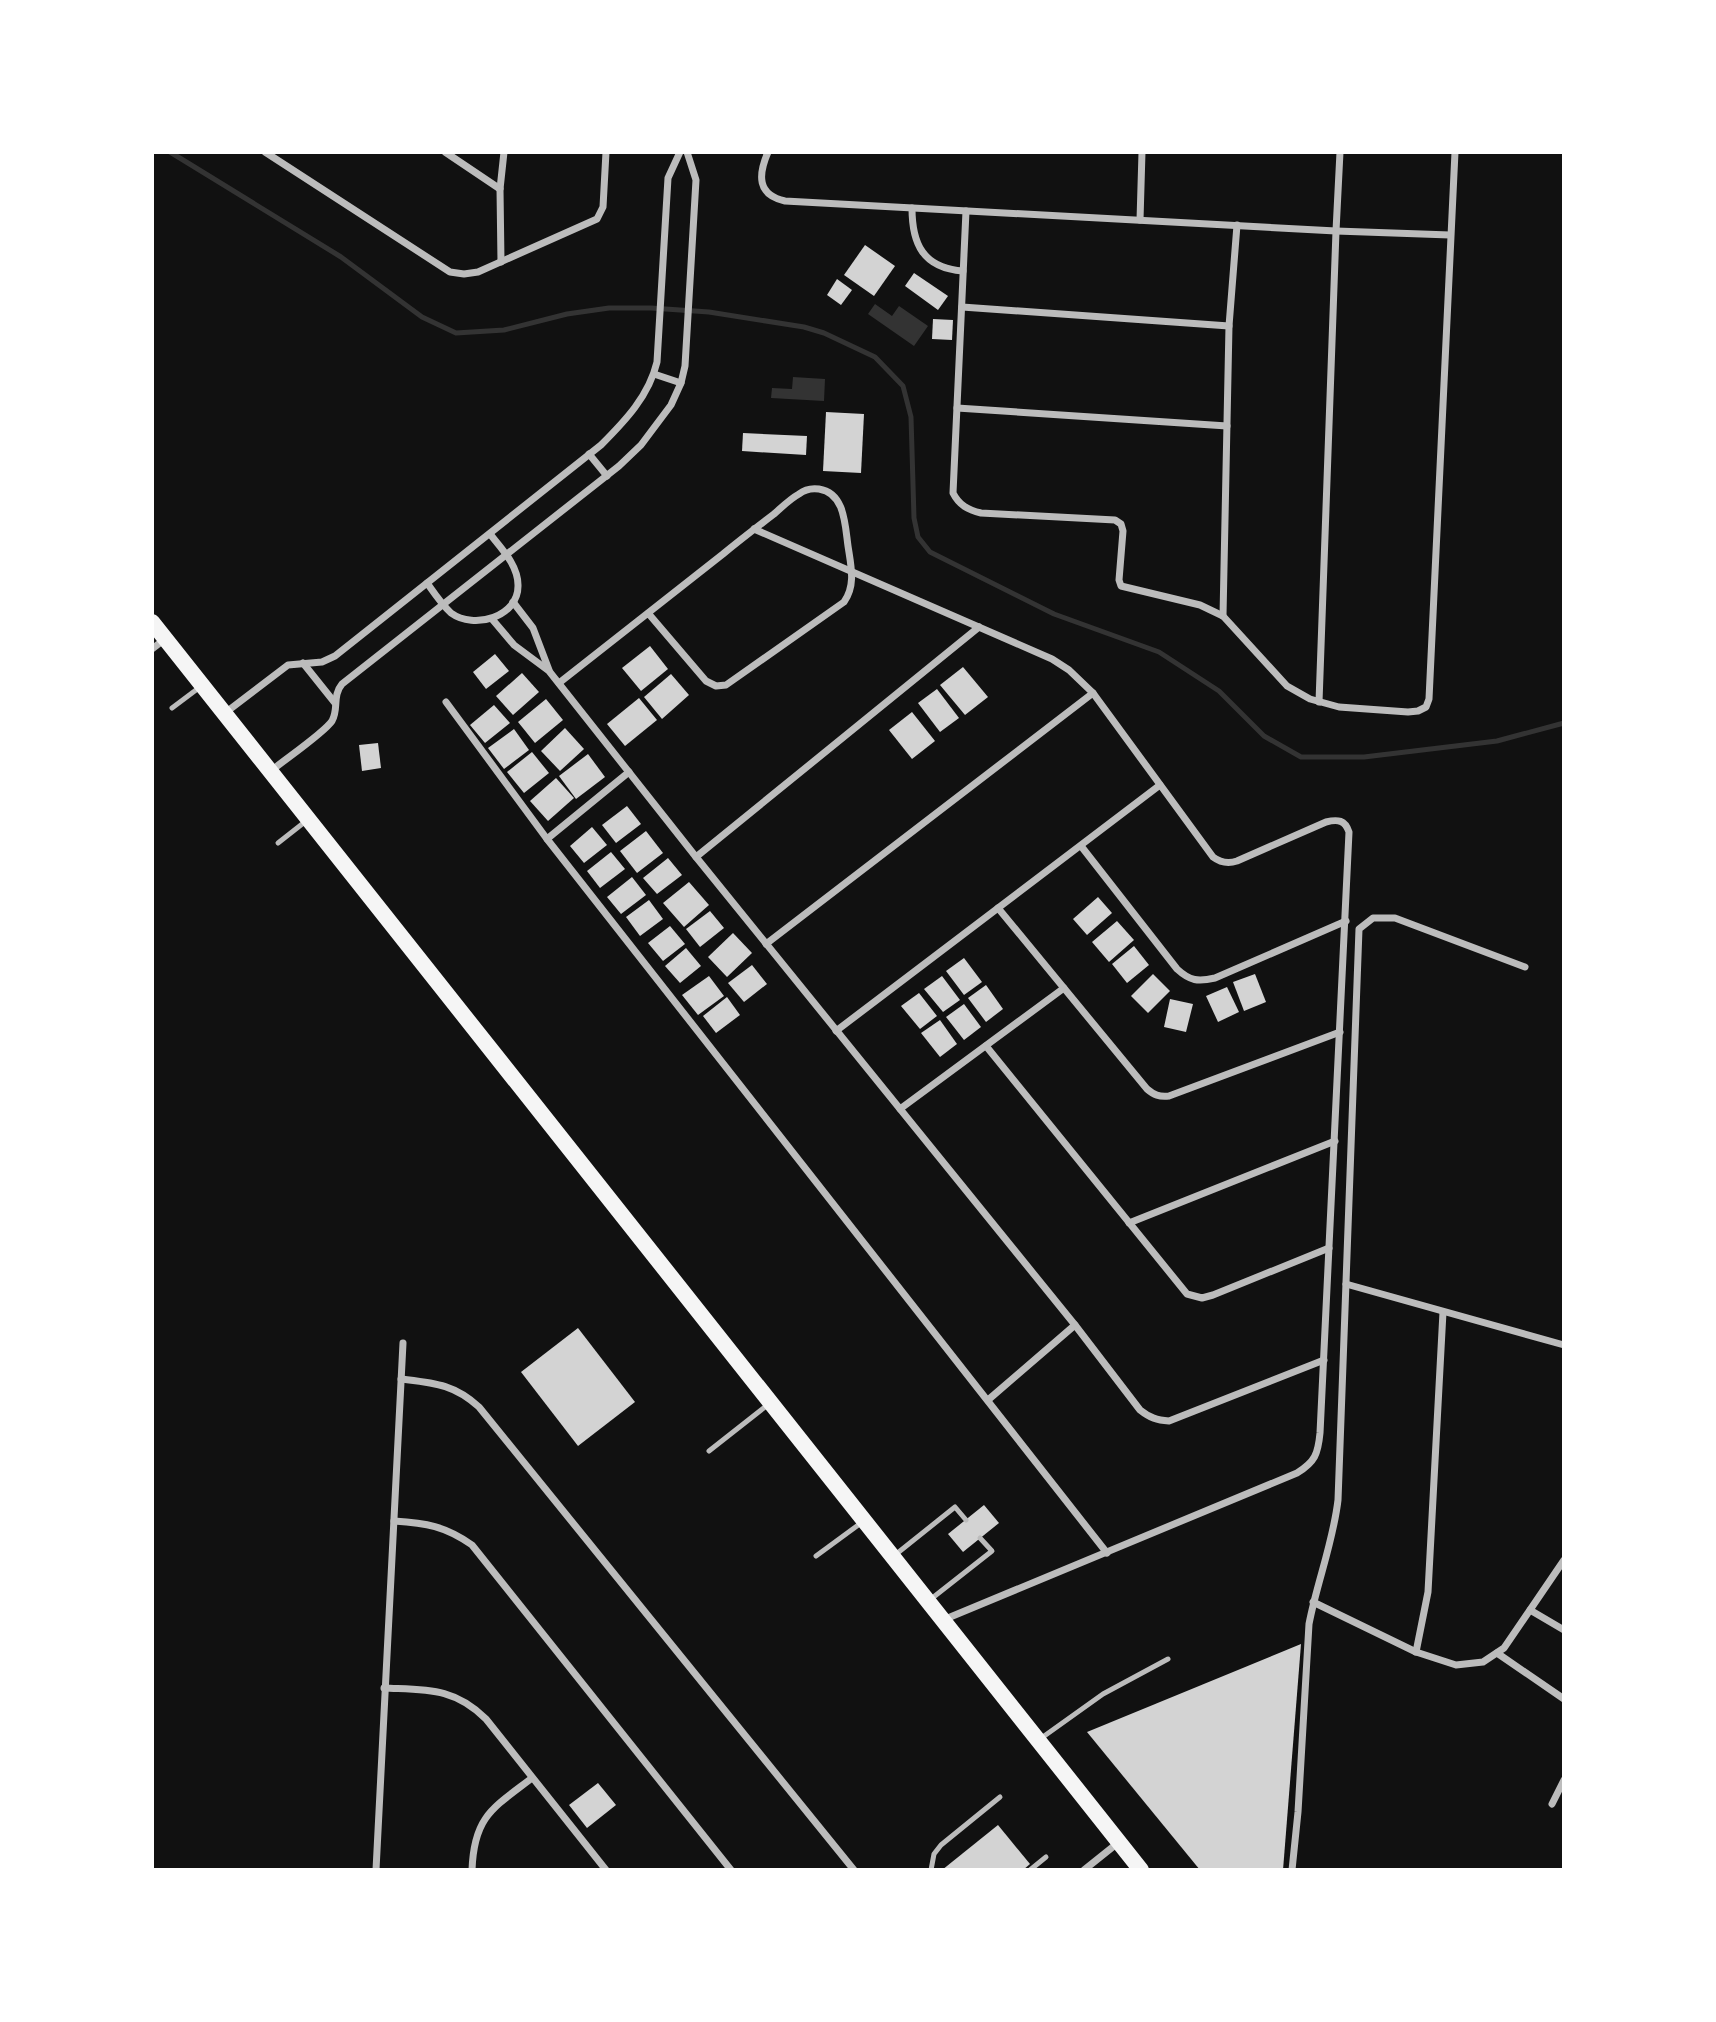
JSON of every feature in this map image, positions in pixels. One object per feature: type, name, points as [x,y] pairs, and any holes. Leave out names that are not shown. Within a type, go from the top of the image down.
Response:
[{"type":"highway","points":[[152,622],[159,644],[202,685],[225,713],[1141,1870]]},
{"type":"street","points":[[445,152],[500,189]]},
{"type":"street","points":[[501,262],[500,189],[504,152]]},
{"type":"street","points":[[271,154],[450,272],[471,274],[590,223],[601,214],[606,152]]},
{"type":"street","points":[[225,713],[288,665],[322,662],[335,656],[620,427],[646,391],[654,374],[659,346],[668,178],[680,152]]},
{"type":"street","points":[[270,771],[327,727],[335,713],[336,692],[342,684],[607,476],[641,445],[671,405],[681,383],[687,348],[696,180],[687,152]]},
{"type":"street","points":[[768,152],[763,163],[762,183],[774,199],[785,201],[1450,235]]},
{"type":"street","points":[[1140,220],[1142,152]]},
{"type":"street","points":[[1320,702],[1340,152]]},
{"type":"street","points":[[966,211],[953,493],[963,507],[981,513],[1115,520],[1121,524],[1123,531],[1119,580],[1121,586],[1200,605],[1223,616],[1287,686],[1310,699],[1360,709],[1418,711],[1426,707],[1429,699],[1455,152]]},
{"type":"street","points":[[912,208],[912,228],[921,250],[931,260],[963,271]]},
{"type":"street","points":[[1223,616],[1229,326],[1237,225]]},
{"type":"street","points":[[962,307],[1229,326]]},
{"type":"street","points":[[654,374],[681,383]]},
{"type":"street","points":[[957,408],[1227,426]]},
{"type":"street","points":[[589,454],[607,476]]},
{"type":"street","points":[[559,683],[800,493],[811,489],[827,491],[842,508],[852,572],[852,585],[844,602],[726,685],[716,686],[706,681],[648,613]]},
{"type":"street","points":[[754,529],[979,626],[1052,659],[1069,670],[1093,693],[1219,862],[1237,861],[1326,822],[1342,821],[1349,832],[1324,1360],[1318,1449],[1314,1460],[1297,1473],[943,1620]]},
{"type":"street","points":[[427,583],[444,605],[461,618],[482,621],[492,619],[513,601],[518,585],[513,565],[489,534]]},
{"type":"street","points":[[513,601],[534,628],[549,671]]},
{"type":"street","points":[[492,619],[514,645],[549,671],[559,683],[696,857],[1075,1325],[1140,1410],[1149,1418],[1169,1421],[1324,1360]]},
{"type":"street","points":[[696,857],[979,626]]},
{"type":"street","points":[[303,663],[335,704]]},
{"type":"street","points":[[766,944],[1093,693]]},
{"type":"street","points":[[446,702],[547,839],[1107,1553]]},
{"type":"street","points":[[547,839],[629,772]]},
{"type":"street","points":[[836,1031],[1160,785]]},
{"type":"street","points":[[1081,846],[1178,969],[1194,981],[1215,978],[1346,921]]},
{"type":"street","points":[[998,908],[1147,1089],[1161,1097],[1340,1032]]},
{"type":"street","points":[[1292,1870],[1298,1812],[1306,1650],[1313,1602],[1331,1543],[1338,1500],[1359,929],[1373,918],[1395,918],[1525,967]]},
{"type":"street","points":[[900,1109],[1064,988]]},
{"type":"street","points":[[986,1046],[1187,1294],[1202,1298],[1213,1295],[1329,1248]]},
{"type":"street","points":[[1129,1223],[1335,1140]]},
{"type":"street","points":[[1346,1284],[1564,1346]]},
{"type":"street","points":[[1416,1652],[1428,1592],[1443,1312]]},
{"type":"street","points":[[988,1400],[1075,1325]]},
{"type":"street","points":[[376,1870],[403,1343]]},
{"type":"street","points":[[401,1380],[444,1386],[464,1394],[479,1407],[854,1870]]},
{"type":"street","points":[[394,1521],[438,1526],[472,1545],[731,1870]]},
{"type":"street","points":[[1313,1602],[1416,1652],[1457,1665],[1483,1662],[1504,1648],[1564,1560]]},
{"type":"street","points":[[1530,1609],[1564,1630]]},
{"type":"street","points":[[1497,1653],[1564,1699]]},
{"type":"street","points":[[384,1688],[444,1693],[463,1699],[476,1709],[606,1870]]},
{"type":"street","points":[[472,1870],[475,1838],[481,1823],[492,1809],[532,1778]]},
{"type":"street","points":[[1552,1804],[1564,1780]]},
{"type":"street","points":[[1084,1870],[1119,1842]]},
{"type":"lane","points":[[172,708],[202,685]]},
{"type":"lane","points":[[278,843],[308,819]]},
{"type":"lane","points":[[709,1451],[771,1403]]},
{"type":"lane","points":[[893,1557],[955,1507],[966,1520]]},
{"type":"lane","points":[[816,1556],[864,1521]]},
{"type":"lane","points":[[928,1602],[992,1551],[980,1538]]},
{"type":"lane","points":[[1038,1740],[1103,1694],[1168,1659]]},
{"type":"lane","points":[[931,1870],[934,1854],[941,1845],[1000,1797]]},
{"type":"lane","points":[[1030,1870],[1046,1857]]},
{"type":"shaded area","points":[[875,304],[892,316],[899,306],[928,326],[914,346],[868,314]]},
{"type":"shaded area","points":[[793,377],[825,379],[824,401],[771,398],[772,388],[792,389]]},
{"type":"building","points":[[865,245],[895,266],[874,296],[844,275]]},
{"type":"building","points":[[914,273],[948,296],[938,310],[905,286]]},
{"type":"building","points":[[837,279],[852,290],[841,305],[827,295]]},
{"type":"building","points":[[933,319],[953,320],[952,340],[932,339]]},
{"type":"building","points":[[826,412],[864,414],[861,473],[823,471]]},
{"type":"building","points":[[743,433],[807,436],[806,455],[742,451]]},
{"type":"building","points":[[650,646],[668,669],[641,691],[622,668]]},
{"type":"building","points":[[495,654],[509,671],[486,689],[473,672]]},
{"type":"building","points":[[963,667],[988,697],[965,715],[940,685]]},
{"type":"building","points":[[522,673],[539,692],[513,715],[496,696]]},
{"type":"building","points":[[671,674],[689,695],[662,719],[644,697]]},
{"type":"building","points":[[937,689],[959,718],[940,732],[918,703]]},
{"type":"building","points":[[639,698],[657,720],[625,746],[607,724]]},
{"type":"building","points":[[546,699],[563,720],[535,743],[518,722]]},
{"type":"building","points":[[494,705],[510,723],[485,743],[470,725]]},
{"type":"building","points":[[912,712],[935,741],[912,759],[889,730]]},
{"type":"building","points":[[565,728],[584,749],[560,771],[541,751]]},
{"type":"building","points":[[514,729],[529,750],[504,769],[488,748]]},
{"type":"building","points":[[378,743],[381,768],[362,771],[359,745]]},
{"type":"building","points":[[532,752],[549,773],[524,793],[507,772]]},
{"type":"building","points":[[588,754],[605,777],[576,799],[559,776]]},
{"type":"building","points":[[556,778],[574,798],[548,821],[530,801]]},
{"type":"building","points":[[627,806],[641,824],[616,843],[602,825]]},
{"type":"building","points":[[592,827],[607,845],[584,863],[570,846]]},
{"type":"building","points":[[646,831],[663,853],[637,873],[620,851]]},
{"type":"building","points":[[611,852],[625,869],[600,888],[587,871]]},
{"type":"building","points":[[668,858],[682,875],[657,894],[643,878]]},
{"type":"building","points":[[632,877],[646,895],[621,914],[607,897]]},
{"type":"building","points":[[689,882],[709,905],[684,927],[663,903]]},
{"type":"building","points":[[1098,897],[1112,913],[1087,935],[1073,919]]},
{"type":"building","points":[[649,900],[663,919],[640,936],[626,917]]},
{"type":"building","points":[[710,911],[724,928],[700,947],[686,929]]},
{"type":"building","points":[[1117,921],[1134,940],[1109,962],[1092,942]]},
{"type":"building","points":[[670,926],[685,944],[663,961],[648,943]]},
{"type":"building","points":[[733,933],[752,953],[727,977],[708,957]]},
{"type":"building","points":[[1134,946],[1149,965],[1127,983],[1112,964]]},
{"type":"building","points":[[686,948],[701,966],[680,983],[665,966]]},
{"type":"building","points":[[964,958],[982,982],[964,995],[946,971]]},
{"type":"building","points":[[752,965],[767,984],[744,1002],[728,983]]},
{"type":"building","points":[[1153,974],[1170,991],[1148,1013],[1131,996]]},
{"type":"building","points":[[1255,974],[1266,1002],[1244,1011],[1233,982]]},
{"type":"building","points":[[709,976],[724,996],[698,1015],[682,995]]},
{"type":"building","points":[[942,976],[960,1000],[943,1012],[924,989]]},
{"type":"building","points":[[986,985],[1003,1009],[986,1022],[968,998]]},
{"type":"building","points":[[1227,987],[1239,1012],[1218,1022],[1206,996]]},
{"type":"building","points":[[919,993],[937,1016],[920,1029],[901,1006]]},
{"type":"building","points":[[727,997],[740,1015],[716,1033],[703,1016]]},
{"type":"building","points":[[1170,999],[1193,1004],[1186,1032],[1164,1027]]},
{"type":"building","points":[[964,1004],[981,1027],[964,1040],[946,1017]]},
{"type":"building","points":[[940,1020],[957,1044],[940,1057],[921,1033]]},
{"type":"building","points":[[578,1328],[635,1402],[578,1446],[521,1372]]},
{"type":"building","points":[[984,1505],[999,1523],[963,1552],[948,1534]]},
{"type":"building","points":[[1301,1644],[1283,1870],[1200,1870],[1087,1732]]},
{"type":"building","points":[[598,1783],[616,1805],[587,1828],[569,1805]]},
{"type":"building","points":[[998,1825],[1030,1864],[1023,1870],[942,1870]]},
{"type":"waterway","points":[[170,152],[341,257],[422,317],[456,333],[504,330],[567,314],[609,308],[651,308],[709,312],[804,327],[824,333],[875,357],[903,386],[911,417],[914,518],[918,537],[930,552],[1054,614],[1159,652],[1219,691],[1264,736],[1301,757],[1364,757],[1497,741],[1564,723]]}]
